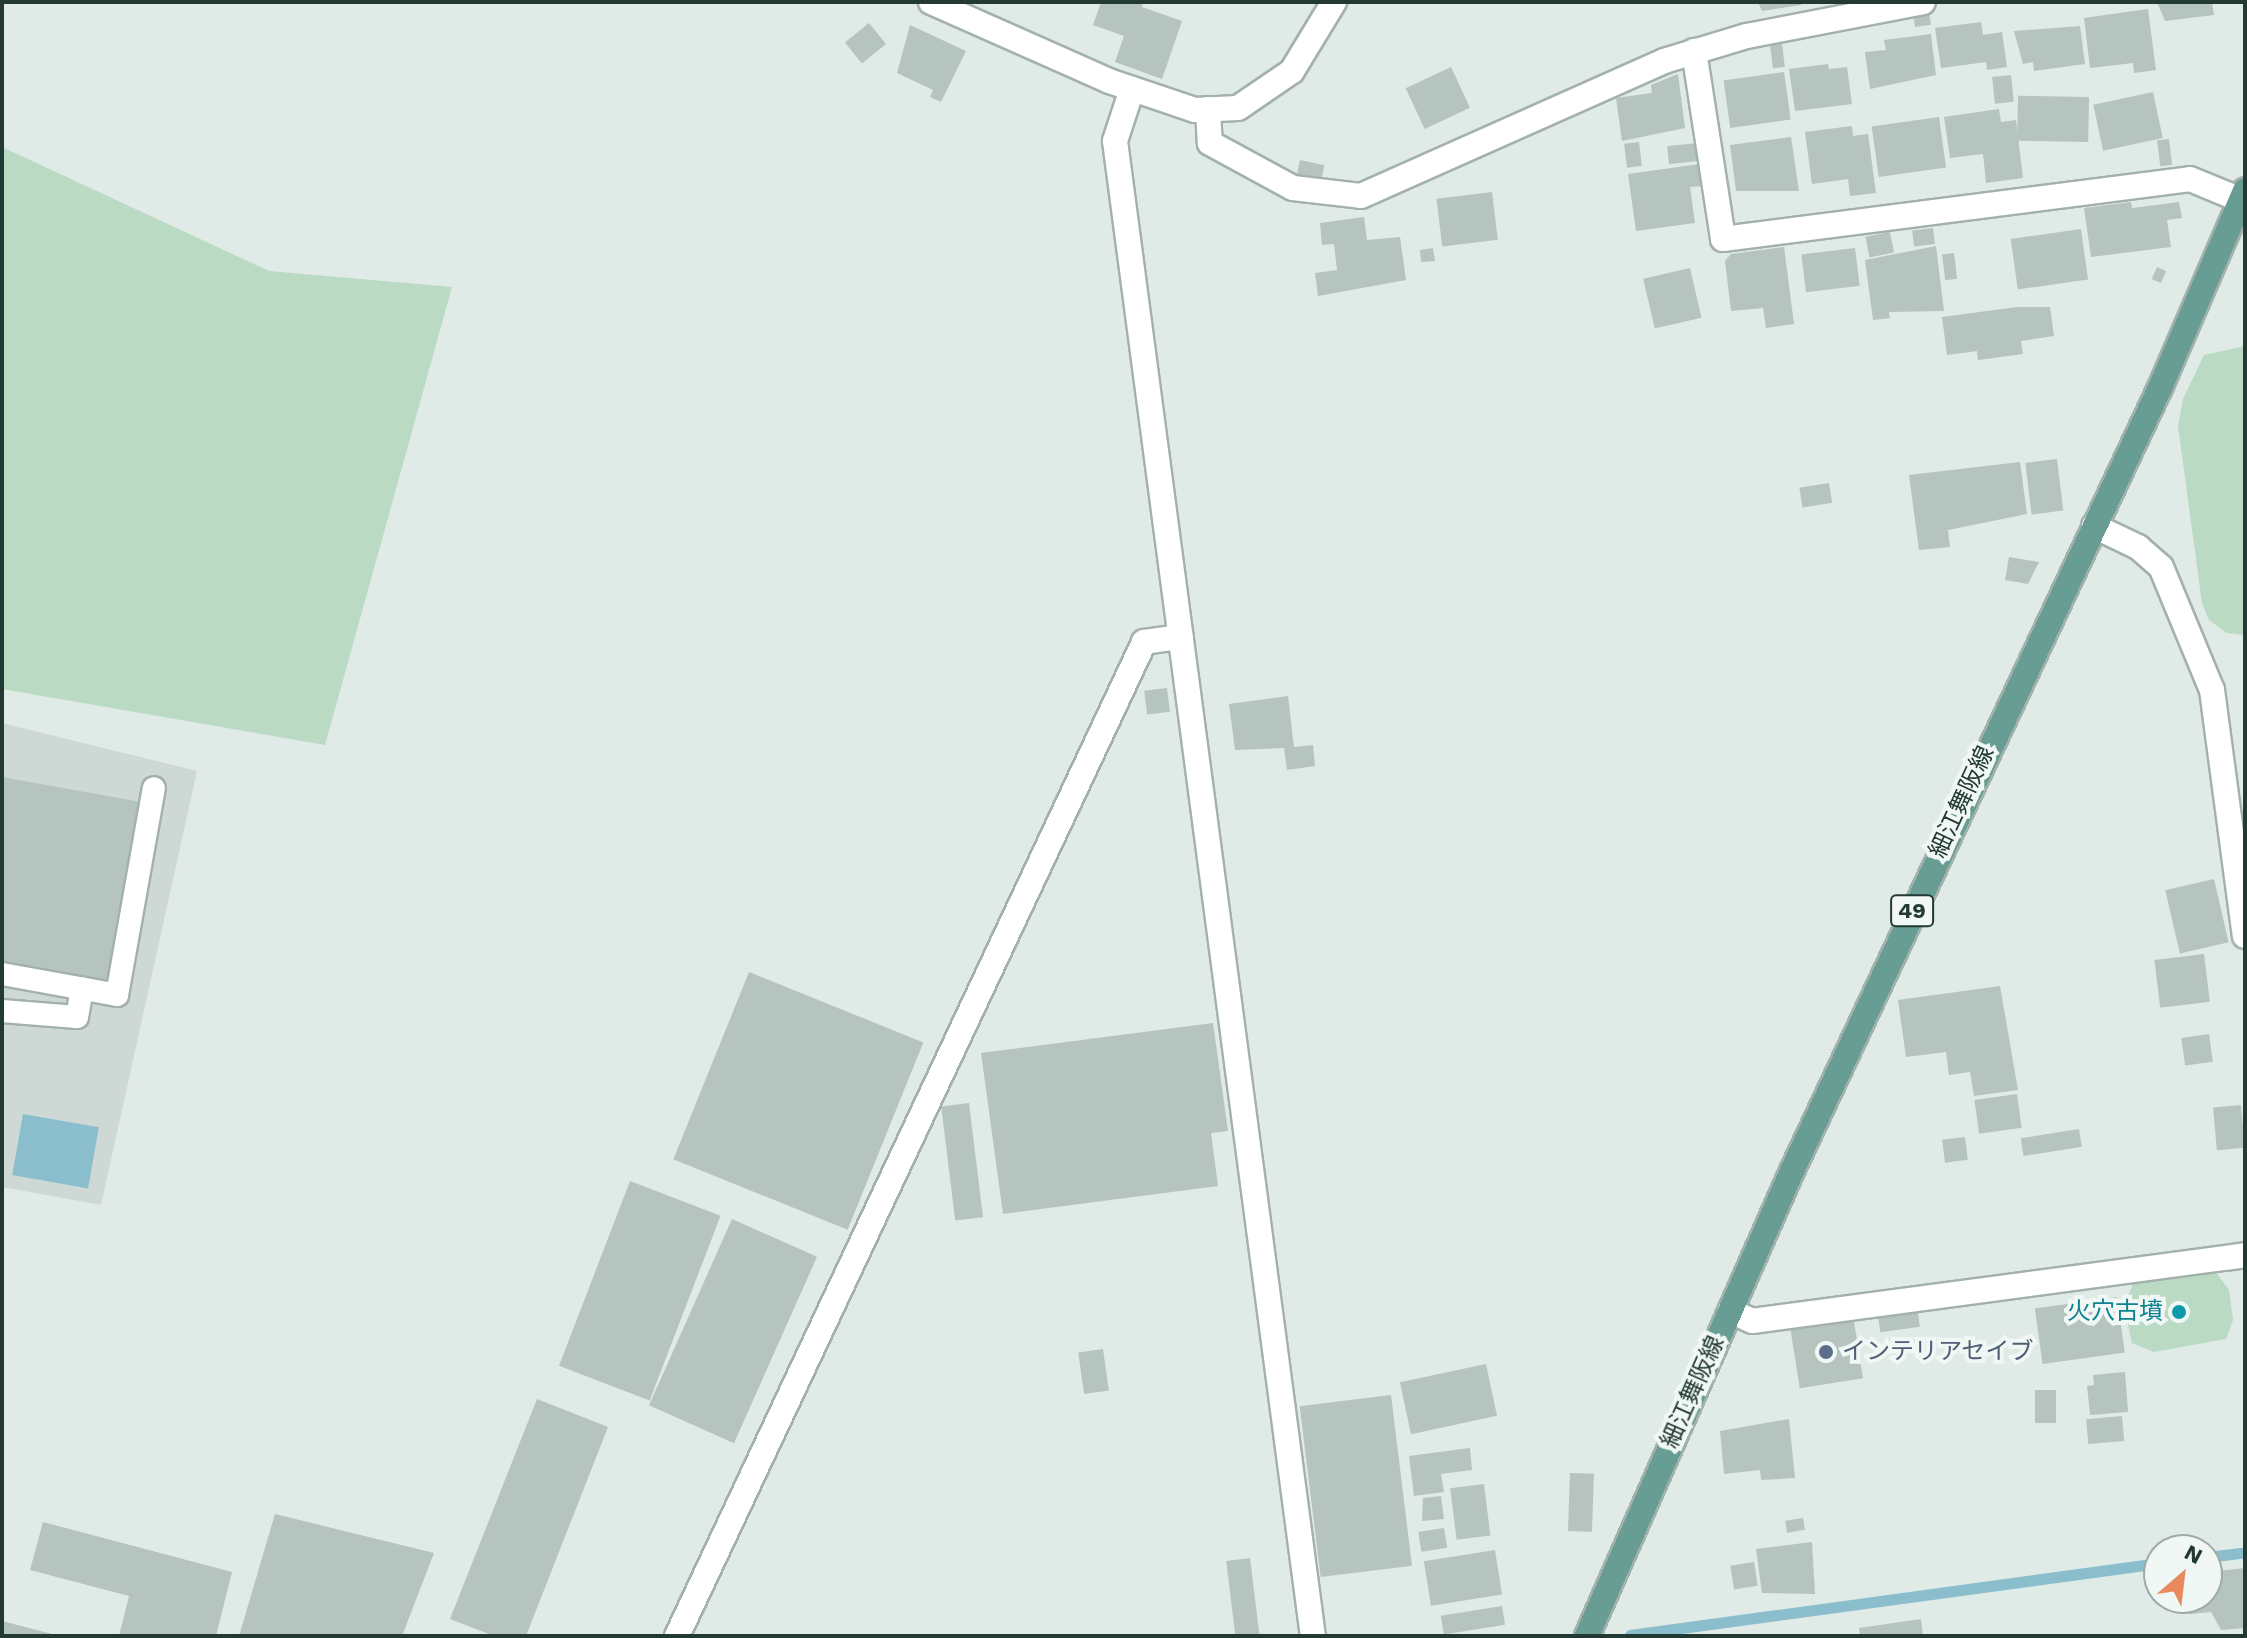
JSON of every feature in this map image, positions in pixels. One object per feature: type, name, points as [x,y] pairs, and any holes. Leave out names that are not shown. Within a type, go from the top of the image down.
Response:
[{"type":"main road","name":"細江舞阪線","points":[[1587,1636],[1730,1311],[2094,526],[2243,195]]},
{"type":"street","points":[[931,2],[1132,89],[1208,109],[1238,108],[1292,71],[1334,2]]},
{"type":"street","points":[[1208,109],[1210,143],[1293,188],[1361,196],[1694,51],[1923,2]]},
{"type":"street","points":[[1694,51],[1723,239],[2190,179],[2243,195]]},
{"type":"street","points":[[1132,89],[1115,141],[1313,1636]]},
{"type":"street","points":[[2094,526],[2161,567],[2212,690],[2245,936]]},
{"type":"street","points":[[677,1636],[1144,642],[1181,637]]},
{"type":"street","points":[[1730,1311],[1752,1321],[2245,1255]]},
{"type":"lane","points":[[2,974],[117,995],[154,788]]},
{"type":"lane","points":[[2,1011],[77,1017],[82,988]]},
{"type":"shaded area","points":[[2,723],[197,771],[101,1205],[2,1187]]},
{"type":"green space","points":[[2,147],[269,271],[452,287],[325,745],[2,689]]},
{"type":"green space","points":[[2245,346],[2245,635],[2227,633],[2209,620],[2202,603],[2178,426],[2183,399],[2204,355]]},
{"type":"green space","points":[[2216,1272],[2229,1290],[2233,1320],[2226,1339],[2154,1352],[2132,1343],[2124,1306],[2133,1284]]},
{"type":"water","points":[[23,1114],[99,1127],[88,1188],[12,1175]]},
{"type":"building","points":[[1101,2],[1143,2],[1142,7],[1182,21],[1162,79],[1115,62],[1124,36],[1093,25]]},
{"type":"building","points":[[1758,2],[1801,2],[1801,5],[1762,11]]},
{"type":"building","points":[[2157,2],[2212,2],[2214,15],[2165,21]]},
{"type":"building","points":[[2148,9],[2156,70],[2134,73],[2133,63],[2090,68],[2084,18]]},
{"type":"building","points":[[1929,11],[1931,25],[1915,27],[1913,13]]},
{"type":"building","points":[[1981,22],[1983,35],[2002,32],[2007,67],[1987,70],[1986,62],[1941,68],[1935,28]]},
{"type":"building","points":[[869,23],[886,44],[862,63],[845,43]]},
{"type":"building","points":[[910,25],[966,51],[941,102],[930,97],[933,90],[897,73]]},
{"type":"building","points":[[2080,26],[2085,64],[2034,71],[2033,62],[2023,64],[2014,31]]},
{"type":"building","points":[[1931,34],[1936,75],[1870,89],[1865,52],[1886,50],[1884,40]]},
{"type":"building","points":[[1782,44],[1785,67],[1773,68],[1770,45]]},
{"type":"building","points":[[1828,64],[1829,69],[1847,67],[1852,104],[1795,111],[1789,69]]},
{"type":"building","points":[[1451,67],[1470,108],[1425,129],[1406,88]]},
{"type":"building","points":[[1784,72],[1791,120],[1730,128],[1724,80]]},
{"type":"building","points":[[1678,74],[1685,128],[1622,141],[1616,98],[1652,93],[1651,85]]},
{"type":"building","points":[[2011,75],[2014,102],[1995,104],[1992,77]]},
{"type":"building","points":[[2153,92],[2163,138],[2103,151],[2093,105]]},
{"type":"building","points":[[2018,96],[2089,97],[2088,142],[2017,141]]},
{"type":"building","points":[[1999,109],[2001,122],[2016,120],[2023,178],[1986,183],[1983,154],[1950,158],[1944,117]]},
{"type":"building","points":[[1939,117],[1946,168],[1879,177],[1872,126]]},
{"type":"building","points":[[1852,126],[1853,136],[1868,134],[1876,193],[1850,196],[1848,179],[1812,184],[1805,132]]},
{"type":"building","points":[[1791,137],[1799,191],[1736,191],[1730,145]]},
{"type":"building","points":[[2169,139],[2172,165],[2160,166],[2157,140]]},
{"type":"building","points":[[1639,142],[1642,166],[1627,168],[1624,144]]},
{"type":"building","points":[[1697,143],[1699,161],[1669,164],[1667,146]]},
{"type":"building","points":[[1300,160],[1324,165],[1320,185],[1296,180]]},
{"type":"building","points":[[1700,164],[1703,186],[1690,187],[1695,223],[1636,231],[1628,174]]},
{"type":"building","points":[[1492,192],[1498,240],[1442,246],[1436,199]]},
{"type":"building","points":[[2131,202],[2132,208],[2179,202],[2182,218],[2167,220],[2171,247],[2091,257],[2084,208]]},
{"type":"building","points":[[1364,217],[1367,240],[1400,237],[1406,280],[1318,296],[1315,273],[1337,270],[1334,244],[1322,245],[1320,223]]},
{"type":"building","points":[[1933,228],[1935,244],[1914,246],[1912,231]]},
{"type":"building","points":[[2081,229],[2088,280],[2018,289],[2011,239]]},
{"type":"building","points":[[1890,232],[1894,253],[1869,257],[1865,237]]},
{"type":"building","points":[[1936,246],[1944,311],[1889,312],[1890,318],[1873,320],[1865,260]]},
{"type":"building","points":[[1784,247],[1794,324],[1766,328],[1763,308],[1731,311],[1725,261],[1731,254]]},
{"type":"building","points":[[1433,248],[1435,261],[1421,262],[1420,250]]},
{"type":"building","points":[[1855,248],[1860,286],[1806,292],[1801,255]]},
{"type":"building","points":[[1954,253],[1957,279],[1945,280],[1942,254]]},
{"type":"building","points":[[2157,267],[2166,271],[2161,283],[2152,279]]},
{"type":"building","points":[[1690,268],[1701,318],[1655,328],[1643,279]]},
{"type":"building","points":[[2017,307],[2050,307],[2054,336],[2021,341],[2023,354],[1978,360],[1977,351],[1947,355],[1942,317]]},
{"type":"building","points":[[2057,459],[2063,511],[2032,515],[2025,463]]},
{"type":"building","points":[[2020,462],[2027,514],[1948,530],[1950,547],[1919,550],[1909,475]]},
{"type":"building","points":[[1829,483],[1832,503],[1802,507],[1799,488]]},
{"type":"building","points":[[2009,557],[2039,562],[2028,584],[2005,580]]},
{"type":"building","points":[[1167,688],[1170,712],[1147,715],[1144,691]]},
{"type":"building","points":[[1288,696],[1294,747],[1313,745],[1315,766],[1287,770],[1284,748],[1235,750],[1229,704]]},
{"type":"building","points":[[2,777],[141,802],[110,983],[2,963]]},
{"type":"building","points":[[2214,879],[2229,942],[2180,954],[2165,890]]},
{"type":"building","points":[[2204,954],[2210,1002],[2160,1008],[2154,960]]},
{"type":"building","points":[[749,972],[923,1042],[848,1230],[673,1159]]},
{"type":"building","points":[[2000,986],[2018,1090],[1974,1096],[1970,1072],[1949,1075],[1946,1052],[1906,1057],[1898,1000]]},
{"type":"building","points":[[1213,1023],[1228,1131],[1211,1133],[1218,1186],[1003,1214],[981,1053]]},
{"type":"building","points":[[2209,1034],[2213,1062],[2185,1066],[2181,1038]]},
{"type":"building","points":[[2017,1094],[2022,1128],[1979,1134],[1974,1100]]},
{"type":"building","points":[[969,1103],[983,1217],[955,1221],[941,1106]]},
{"type":"building","points":[[2241,1105],[2245,1148],[2217,1150],[2213,1107]]},
{"type":"building","points":[[2079,1129],[2082,1147],[2024,1156],[2021,1138]]},
{"type":"building","points":[[1965,1137],[1968,1160],[1945,1163],[1942,1140]]},
{"type":"building","points":[[630,1181],[721,1216],[650,1401],[559,1366]]},
{"type":"building","points":[[732,1219],[817,1257],[734,1443],[649,1405]]},
{"type":"building","points":[[2117,1297],[2125,1352],[2043,1364],[2035,1309]]},
{"type":"building","points":[[1917,1306],[1920,1327],[1880,1332],[1877,1312]]},
{"type":"building","points":[[1853,1315],[1863,1378],[1800,1388],[1790,1325]]},
{"type":"building","points":[[1103,1349],[1109,1391],[1084,1394],[1078,1352]]},
{"type":"building","points":[[1486,1364],[1497,1416],[1411,1434],[1400,1382]]},
{"type":"building","points":[[2125,1372],[2128,1412],[2090,1415],[2087,1386],[2094,1385],[2093,1375]]},
{"type":"building","points":[[2035,1390],[2056,1390],[2056,1423],[2035,1423]]},
{"type":"building","points":[[1391,1395],[1412,1566],[1321,1577],[1300,1406]]},
{"type":"building","points":[[537,1399],[608,1427],[526,1636],[494,1636],[450,1619]]},
{"type":"building","points":[[2122,1416],[2124,1441],[2088,1444],[2086,1419]]},
{"type":"building","points":[[1789,1419],[1795,1478],[1761,1480],[1760,1470],[1724,1474],[1720,1431]]},
{"type":"building","points":[[1470,1448],[1472,1470],[1441,1474],[1444,1492],[1414,1496],[1409,1456]]},
{"type":"building","points":[[1570,1473],[1594,1474],[1592,1532],[1568,1531]]},
{"type":"building","points":[[1484,1484],[1490,1536],[1457,1540],[1450,1488]]},
{"type":"building","points":[[1441,1496],[1444,1519],[1422,1521],[1423,1498]]},
{"type":"building","points":[[275,1514],[434,1553],[402,1636],[239,1636]]},
{"type":"building","points":[[1803,1518],[1805,1530],[1787,1533],[1785,1521]]},
{"type":"building","points":[[43,1522],[232,1572],[216,1636],[119,1636],[129,1596],[30,1570]]},
{"type":"building","points":[[1444,1528],[1447,1548],[1421,1552],[1418,1532]]},
{"type":"building","points":[[1812,1542],[1815,1594],[1762,1593],[1756,1549]]},
{"type":"building","points":[[1495,1550],[1502,1594],[1431,1606],[1424,1561]]},
{"type":"building","points":[[1250,1558],[1260,1636],[1235,1636],[1226,1561]]},
{"type":"building","points":[[1754,1562],[1758,1586],[1734,1589],[1730,1566]]},
{"type":"building","points":[[2245,1568],[2245,1628],[2221,1630],[2212,1614],[2223,1614],[2223,1570]]},
{"type":"building","points":[[1502,1606],[1505,1625],[1444,1634],[1441,1616]]},
{"type":"building","points":[[1921,1619],[1923,1636],[1860,1636],[1859,1628]]},
{"type":"building","points":[[2,1621],[56,1635],[2,1636]]},
{"type":"waterway","points":[[2223,1555],[2245,1552]]},
{"type":"waterway","points":[[1630,1635],[2143,1565]]},
{"type":"place","name":"火穴古墳","points":[[2179,1312]]},
{"type":"place","name":"インテリアセイブ","points":[[1826,1352]]}]
